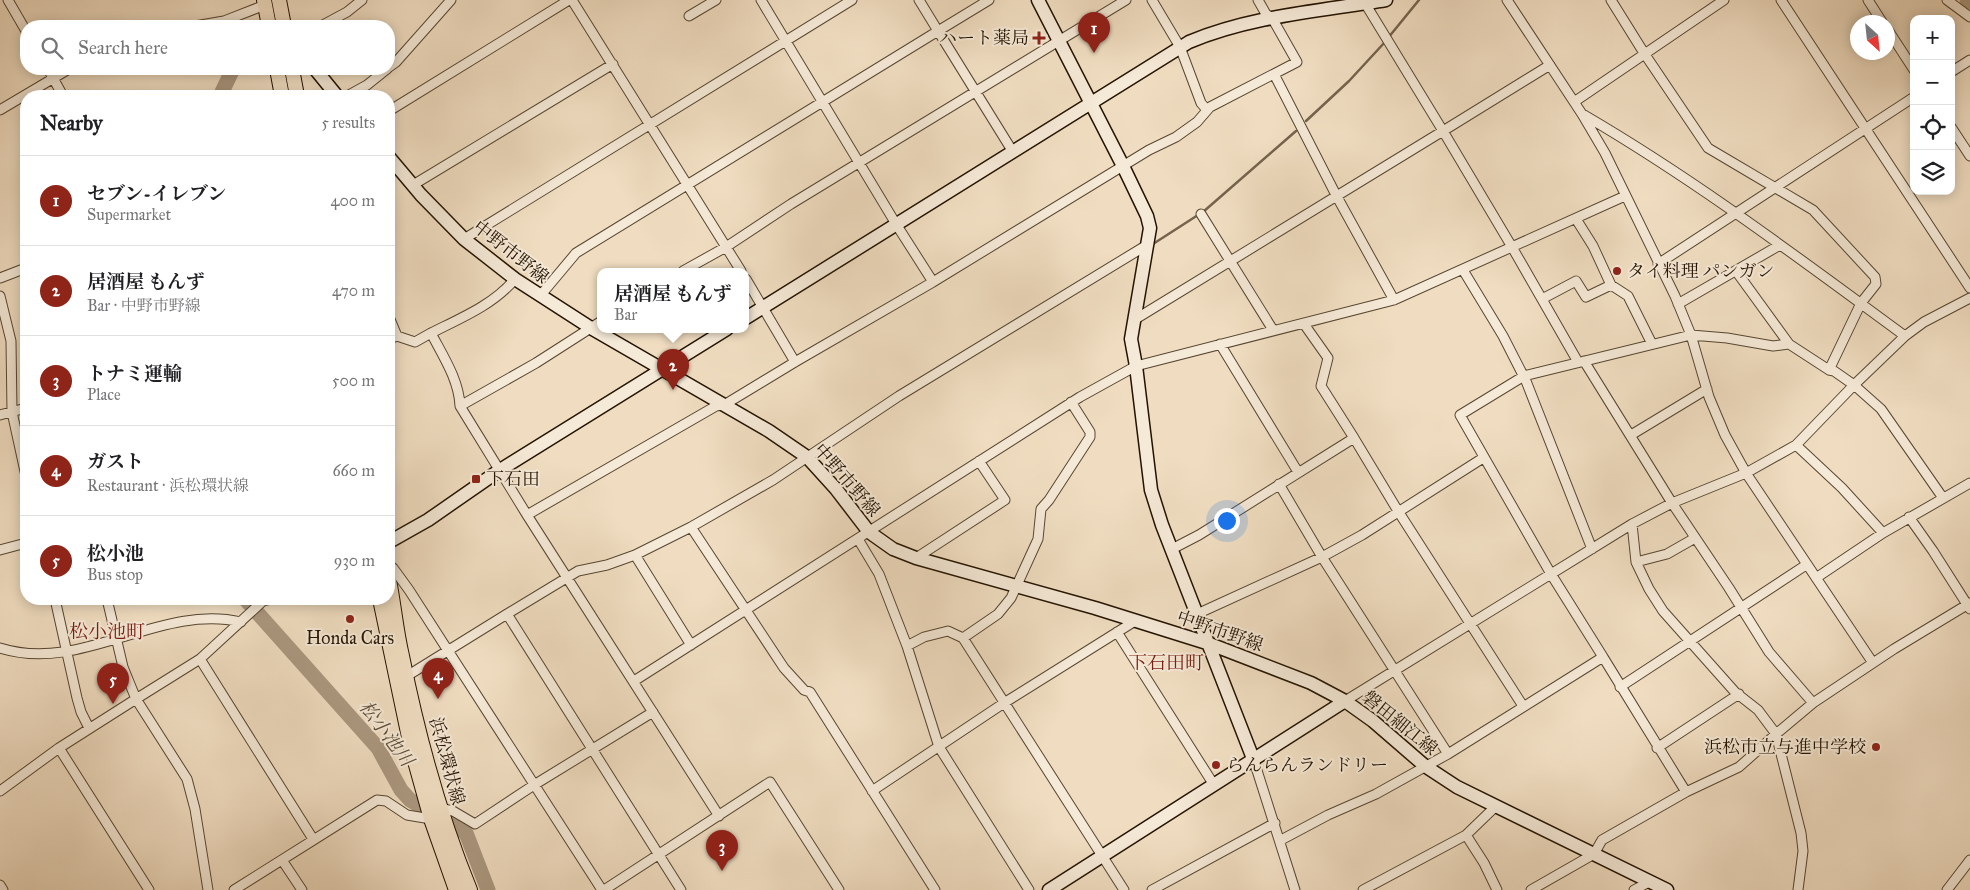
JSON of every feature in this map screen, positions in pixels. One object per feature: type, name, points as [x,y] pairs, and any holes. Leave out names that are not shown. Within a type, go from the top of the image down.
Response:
[{"type":"main road","points":[[265,4],[268,20]]},
{"type":"main road","points":[[280,5],[283,20]]},
{"type":"main road","points":[[278,75],[281,90]]},
{"type":"main road","points":[[293,75],[296,90]]},
{"type":"main road","name":"浜松環状線","points":[[381,605],[411,747],[426,800],[447,831],[470,890]]},
{"type":"main road","name":"浜松環状線","points":[[394,605],[435,813],[456,890]]},
{"type":"street","points":[[8,0],[20,21]]},
{"type":"street","points":[[332,20],[347,12],[362,0]]},
{"type":"street","points":[[395,60],[451,0]]},
{"type":"street","points":[[395,107],[570,0],[614,64],[739,268]]},
{"type":"street","points":[[689,16],[716,0]]},
{"type":"street","points":[[761,0],[933,282]]},
{"type":"street","points":[[464,239],[852,0]]},
{"type":"street","points":[[919,0],[1013,152]]},
{"type":"street","points":[[540,296],[576,253],[989,0]]},
{"type":"street","points":[[1038,0],[1147,216],[1150,228],[1130,339],[1136,366],[1151,490],[1254,761],[1296,890]]},
{"type":"street","points":[[688,268],[726,247],[791,204],[1126,0]]},
{"type":"street","points":[[1152,0],[1180,47],[1201,102],[1207,110]]},
{"type":"street","points":[[527,515],[716,406],[724,405],[933,282],[1149,150],[1176,137],[1197,122],[1210,107],[1297,62],[1272,18],[1266,14],[1258,0]]},
{"type":"street","points":[[749,316],[1092,104],[1180,47],[1211,33],[1272,18],[1386,0]]},
{"type":"street","points":[[1507,0],[1582,114],[1605,153],[1678,304],[1691,335],[1707,389],[1725,435],[1746,473],[1873,664]]},
{"type":"street","points":[[1611,0],[1708,148],[1813,210],[1875,277],[1876,284],[1861,303],[1828,370]]},
{"type":"street","points":[[1574,102],[1724,0]]},
{"type":"street","points":[[1781,0],[1970,288]]},
{"type":"street","points":[[1868,0],[1878,15]]},
{"type":"street","points":[[1947,0],[1970,17]]},
{"type":"street","points":[[1364,2],[1581,362],[1631,435],[1672,503],[1729,588],[1768,652],[1813,703]]},
{"type":"street","points":[[226,20],[265,4]]},
{"type":"street","points":[[1895,41],[1910,64]]},
{"type":"street","points":[[1955,69],[1970,60]]},
{"type":"street","points":[[413,186],[614,64]]},
{"type":"street","points":[[1134,320],[1550,65]]},
{"type":"street","points":[[1274,74],[1336,195],[1394,300]]},
{"type":"street","points":[[51,75],[60,90]]},
{"type":"street","points":[[33,90],[58,75]]},
{"type":"street","points":[[320,75],[332,90]]},
{"type":"street","points":[[358,90],[379,75]]},
{"type":"street","points":[[0,110],[20,98]]},
{"type":"street","points":[[1658,264],[1910,100]]},
{"type":"street","points":[[1582,114],[1641,149],[1738,213],[1905,336]]},
{"type":"street","points":[[1955,133],[1970,156]]},
{"type":"street","name":"中野市野線","points":[[395,164],[413,186],[464,239],[540,296],[596,325]]},
{"type":"street","points":[[634,681],[1107,380],[1136,366],[1394,300],[1576,220],[1625,196]]},
{"type":"street","points":[[1202,214],[1273,330]]},
{"type":"street","points":[[1576,220],[1593,246],[1611,285],[1628,296],[1652,344]]},
{"type":"street","points":[[407,676],[578,571],[607,565],[635,556],[691,527],[773,480],[899,396],[1147,245]]},
{"type":"street","points":[[1678,304],[1780,245]]},
{"type":"street","points":[[0,278],[20,270]]},
{"type":"street","points":[[1463,270],[1503,336],[1524,376],[1592,549]]},
{"type":"street","points":[[1736,271],[1789,344],[1854,385],[1880,409],[1943,498]]},
{"type":"street","points":[[395,338],[415,342],[431,334],[493,300],[515,278]]},
{"type":"street","points":[[1542,299],[1576,281],[1586,297],[1611,285]]},
{"type":"street","points":[[749,284],[795,362]]},
{"type":"street","points":[[0,296],[11,341],[12,412],[20,449]]},
{"type":"street","points":[[1345,701],[1632,524],[1672,503],[1746,473],[1796,445],[1905,336],[1924,322],[1970,298]]},
{"type":"street","points":[[1304,324],[1328,358],[1322,386],[1398,511],[1523,706]]},
{"type":"street","points":[[460,406],[596,325]]},
{"type":"street","name":"中野市野線","points":[[608,333],[662,370],[769,431],[807,457],[836,489],[864,536],[916,558],[1016,585],[1210,644],[1310,683],[1345,701]]},
{"type":"street","points":[[395,539],[428,520],[500,470],[721,333]]},
{"type":"street","points":[[431,334],[460,392],[460,406],[527,515],[719,816]]},
{"type":"street","points":[[1686,792],[1551,574],[1460,415],[1524,376],[1691,335],[1727,338],[1773,346],[1789,344]]},
{"type":"street","points":[[1220,344],[1298,472]]},
{"type":"street","points":[[1631,435],[1707,389]]},
{"type":"street","points":[[963,638],[998,614],[1011,598],[1040,533],[1041,509],[1049,500],[1090,437],[1090,432],[1071,402]]},
{"type":"street","points":[[0,415],[20,410]]},
{"type":"street","points":[[1172,548],[1199,535],[1354,438]]},
{"type":"street","points":[[1796,445],[1842,488],[1883,533]]},
{"type":"street","points":[[1198,614],[1322,557],[1362,535],[1483,458]]},
{"type":"street","points":[[916,558],[1004,500],[979,461]]},
{"type":"street","points":[[1816,578],[1883,533],[1970,483]]},
{"type":"street","points":[[1279,484],[1322,557],[1448,754]]},
{"type":"street","points":[[1531,890],[1594,854],[1602,840],[1686,792],[1739,767],[1813,703],[1969,606],[1909,517]]},
{"type":"street","points":[[1632,524],[1636,562],[1658,604],[1738,694],[1758,710],[1776,734],[1801,833],[1803,851],[1798,890]]},
{"type":"street","points":[[691,527],[784,668],[804,690],[810,692],[934,890]]},
{"type":"street","points":[[864,536],[907,646],[939,746],[1029,890]]},
{"type":"street","points":[[1636,562],[1667,554],[1695,538]]},
{"type":"street","points":[[0,550],[20,545]]},
{"type":"street","points":[[635,556],[690,645]]},
{"type":"street","points":[[1620,687],[1806,565]]},
{"type":"street","points":[[395,571],[603,890],[770,782],[839,890]]},
{"type":"street","points":[[56,605],[81,712],[89,728]]},
{"type":"street","points":[[108,605],[123,667],[136,699],[187,779],[195,808],[208,890]]},
{"type":"street","points":[[0,791],[89,728],[200,659],[262,605]]},
{"type":"street","points":[[507,614],[681,890]]},
{"type":"street","points":[[0,648],[28,653],[48,654],[67,652],[186,621],[224,618],[241,622]]},
{"type":"street","points":[[872,791],[1134,621]]},
{"type":"street","points":[[907,646],[924,637],[948,631],[963,638],[1124,890]]},
{"type":"street","points":[[1118,632],[1214,785]]},
{"type":"street","points":[[1280,840],[1328,815],[1376,794],[1448,754],[1603,657]]},
{"type":"street","points":[[200,659],[313,839]]},
{"type":"street","points":[[1657,748],[1738,694]]},
{"type":"street","name":"磐田細江線","points":[[1049,890],[1254,761],[1345,701],[1373,721],[1425,766],[1457,787],[1494,807],[1666,890]]},
{"type":"street","points":[[234,890],[377,800],[386,801],[407,816],[453,811],[475,824],[534,785],[653,712]]},
{"type":"street","points":[[59,748],[149,890]]},
{"type":"street","points":[[1363,890],[1466,835],[1494,807]]},
{"type":"street","points":[[1152,890],[1275,823]]},
{"type":"street","points":[[1466,835],[1484,862],[1497,890]]},
{"type":"street","points":[[282,860],[302,890]]},
{"type":"street","points":[[1947,890],[1970,860]]},
{"type":"street","points":[[1634,890],[1649,882]]},
{"type":"street","points":[[0,885],[3,890]]},
{"type":"waterway","points":[[1388,38],[1419,0]]},
{"type":"waterway","points":[[1306,121],[1349,81],[1385,42]]},
{"type":"waterway","name":"松小池川","points":[[223,90],[230,75]]},
{"type":"waterway","points":[[1203,212],[1296,131]]},
{"type":"waterway","points":[[1153,244],[1198,215]]},
{"type":"waterway","name":"松小池川","points":[[250,605],[378,748],[401,790],[410,800],[466,833],[488,890]]},
{"type":"place","name":"ハート薬局","points":[[1039,38]]},
{"type":"place","name":"セブン-イレブン","points":[[1094,53]]},
{"type":"place","name":"タイ料理 パンガン","points":[[1617,271]]},
{"type":"place","name":"居酒屋 もんず","points":[[673,390]]},
{"type":"place","name":"下石田","points":[[476,479]]},
{"type":"place","name":"Honda Cars","points":[[350,619]]},
{"type":"place","name":"ガスト","points":[[438,699]]},
{"type":"place","name":"松小池","points":[[113,704]]},
{"type":"place","name":"浜松市立与進中学校","points":[[1876,747]]},
{"type":"place","name":"らんらんランドリー","points":[[1216,765]]},
{"type":"place","name":"トナミ運輸","points":[[722,871]]},
{"type":"district","name":"松小池町","points":[[107,631]]},
{"type":"district","name":"下石田町","points":[[1166,662]]}]
